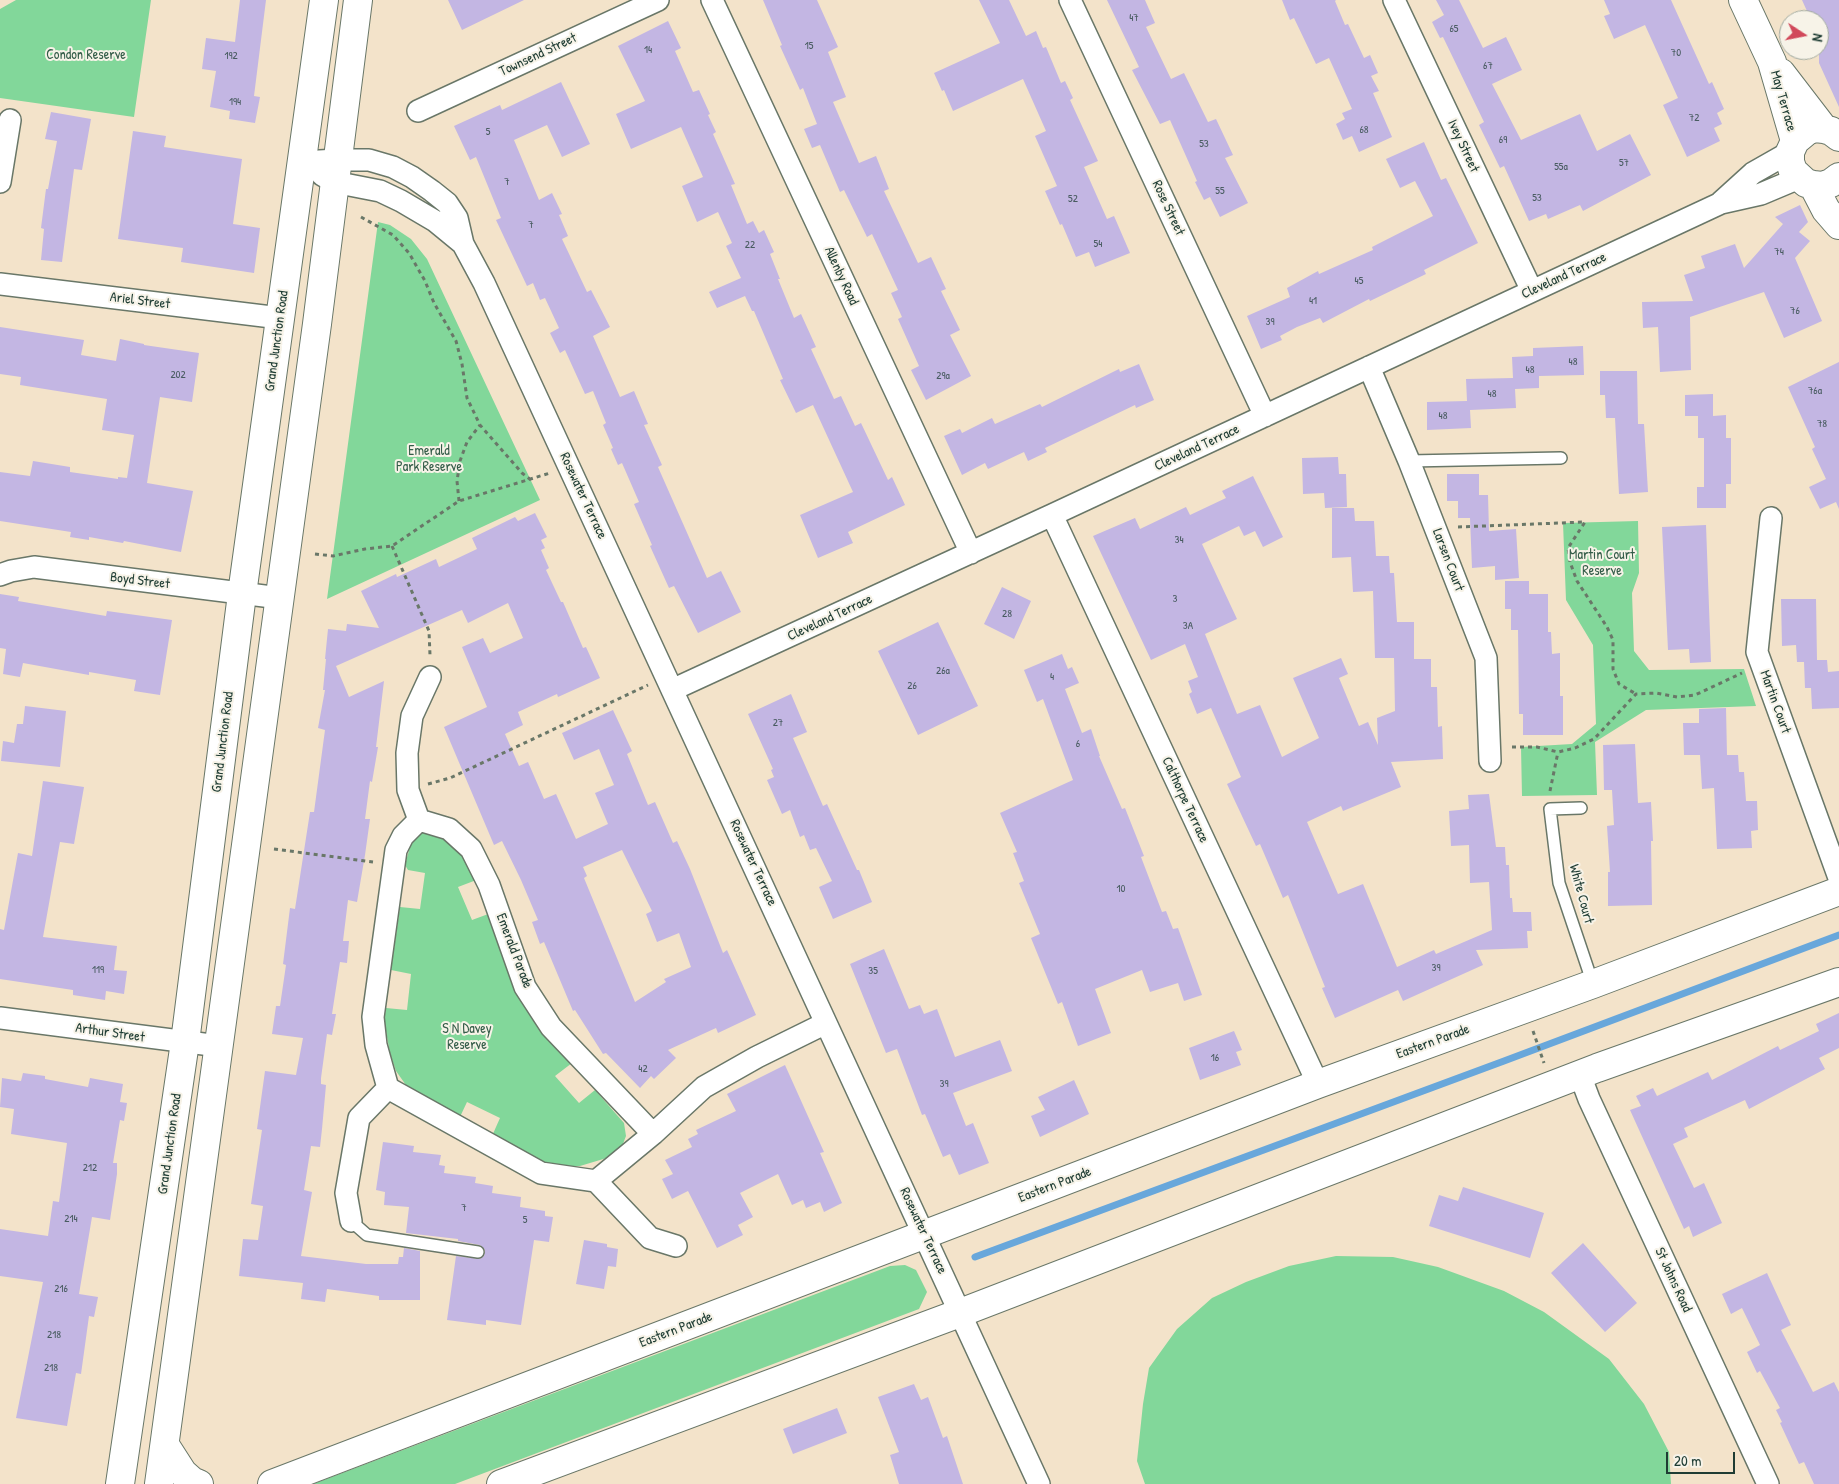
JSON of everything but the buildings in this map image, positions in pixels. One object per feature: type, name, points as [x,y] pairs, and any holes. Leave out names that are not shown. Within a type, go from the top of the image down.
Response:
[{"type":"main road","name":"Grand Junction Road","points":[[120,1484],[185,1042],[242,594],[324,0]]},
{"type":"main road","points":[[159,1484],[317,324],[358,0]]},
{"type":"main road","name":"May Terrace","points":[[1743,0],[1772,62],[1792,147],[1790,162],[1794,171],[1806,182]]},
{"type":"main road","name":"May Terrace","points":[[1772,62],[1835,134]]},
{"type":"main road","points":[[1792,147],[1807,131],[1815,128],[1835,134]]},
{"type":"main road","points":[[1806,182],[1822,186],[1839,178]]},
{"type":"main road","points":[[1806,182],[1839,225]]},
{"type":"main road","points":[[280,318],[317,324]]},
{"type":"main road","name":"Eastern Parade","points":[[272,1484],[925,1236],[1318,1084],[1593,984],[1839,891]]},
{"type":"main road","points":[[501,1484],[960,1313],[1580,1075],[1839,982]]},
{"type":"main road","points":[[165,1445],[182,1473],[199,1484]]},
{"type":"street","name":"Townsend Street","points":[[418,111],[658,0]]},
{"type":"street","name":"Allenby Road","points":[[712,0],[971,553]]},
{"type":"street","name":"Rose Street","points":[[1070,0],[1266,416]]},
{"type":"street","name":"Ivey Street","points":[[1394,0],[1532,291]]},
{"type":"street","points":[[0,182],[10,120]]},
{"type":"street","name":"Cleveland Terrace","points":[[1721,203],[1753,172],[1792,147]]},
{"type":"street","name":"Rosewater Terrace","points":[[336,171],[369,160],[392,168],[412,177],[432,191],[447,203],[457,218],[463,244],[484,282],[1039,1484]]},
{"type":"street","name":"Rosewater Terrace","points":[[302,162],[336,171],[401,201],[436,221],[463,244]]},
{"type":"street","name":"Cleveland Terrace","points":[[669,683],[971,553],[1721,203],[1806,182]]},
{"type":"street","name":"Ariel Street","points":[[0,284],[280,318]]},
{"type":"street","name":"Larsen Court","points":[[1369,367],[1409,461],[1486,658],[1490,761]]},
{"type":"street","name":"Calthorpe Terrace","points":[[1052,516],[1318,1084]]},
{"type":"street","name":"Martin Court","points":[[1771,518],[1757,652],[1839,878]]},
{"type":"street","name":"Boyd Street","points":[[0,575],[34,567],[280,598]]},
{"type":"street","points":[[430,677],[412,716],[407,753],[408,790],[419,820],[404,836],[396,850],[373,1017],[376,1045],[388,1088],[541,1173],[596,1181],[650,1238],[676,1246]]},
{"type":"street","name":"Emerald Parade","points":[[419,820],[449,829],[471,849],[489,885],[525,986],[551,1027],[653,1134]]},
{"type":"street","name":"Arthur Street","points":[[0,1018],[219,1046]]},
{"type":"street","points":[[596,1181],[653,1134],[704,1087],[757,1056],[826,1023]]},
{"type":"street","name":"St Johns Road","points":[[1580,1075],[1593,1108],[1768,1484]]},
{"type":"street","points":[[351,1221],[346,1193],[360,1118],[388,1088]]},
{"type":"lane","points":[[1409,461],[1562,458]]},
{"type":"lane","name":"White Court","points":[[1581,808],[1550,809],[1560,883],[1593,984]]},
{"type":"lane","points":[[351,1221],[367,1235],[478,1252]]},
{"type":"path","points":[[361,217],[393,235],[409,253],[425,281],[434,303],[456,341],[462,364],[466,398],[480,425],[503,453],[531,480]]},
{"type":"path","points":[[459,501],[457,481],[460,461],[467,442],[480,425]]},
{"type":"path","points":[[315,554],[333,556],[365,549],[392,546],[459,501],[531,480],[569,466]]},
{"type":"path","points":[[1458,527],[1585,522],[1568,548],[1570,562],[1577,581],[1607,627],[1613,640],[1613,670],[1619,684],[1636,694],[1656,693],[1676,697],[1695,695],[1750,669]]},
{"type":"path","points":[[392,546],[429,631],[430,677]]},
{"type":"path","points":[[408,790],[450,778],[669,683]]},
{"type":"path","points":[[1506,747],[1537,747],[1558,752],[1575,748],[1594,739],[1636,694]]},
{"type":"path","points":[[1550,791],[1558,752]]},
{"type":"path","points":[[274,849],[394,865]]},
{"type":"path","points":[[1535,1038],[1543,1058]]},
{"type":"green space","name":"Condon Reserve","points":[[16,0],[151,0],[134,117],[0,98],[0,9]]},
{"type":"green space","name":"Emerald Park Reserve","points":[[378,222],[390,225],[411,239],[427,259],[540,500],[327,599]]},
{"type":"green space","name":"Martin Court Reserve","points":[[1638,521],[1639,573],[1632,593],[1634,651],[1649,670],[1744,669],[1756,706],[1646,710],[1595,742],[1597,795],[1522,796],[1521,747],[1572,744],[1596,724],[1593,645],[1566,600],[1563,523]]},
{"type":"green space","name":"S N Davey Reserve","points":[[422,833],[437,833],[450,841],[472,865],[479,879],[458,887],[472,920],[491,913],[527,1011],[572,1063],[555,1076],[579,1103],[595,1090],[624,1123],[626,1136],[621,1149],[610,1157],[580,1166],[558,1166],[538,1160],[492,1136],[500,1118],[467,1102],[459,1119],[413,1095],[396,1071],[390,1053],[384,1021],[386,1008],[407,1010],[411,974],[391,970],[400,907],[420,909],[425,873],[408,870],[405,865],[411,843]]},
{"type":"green space","points":[[1336,1256],[1393,1257],[1438,1267],[1504,1291],[1544,1312],[1609,1359],[1644,1404],[1669,1452],[1671,1484],[1145,1484],[1137,1461],[1149,1368],[1177,1329],[1212,1298],[1246,1282],[1289,1266]]},
{"type":"green space","points":[[905,1265],[916,1270],[927,1292],[919,1309],[455,1484],[313,1484],[890,1266]]},
{"type":"waterway","points":[[975,1257],[1839,935]]}]
